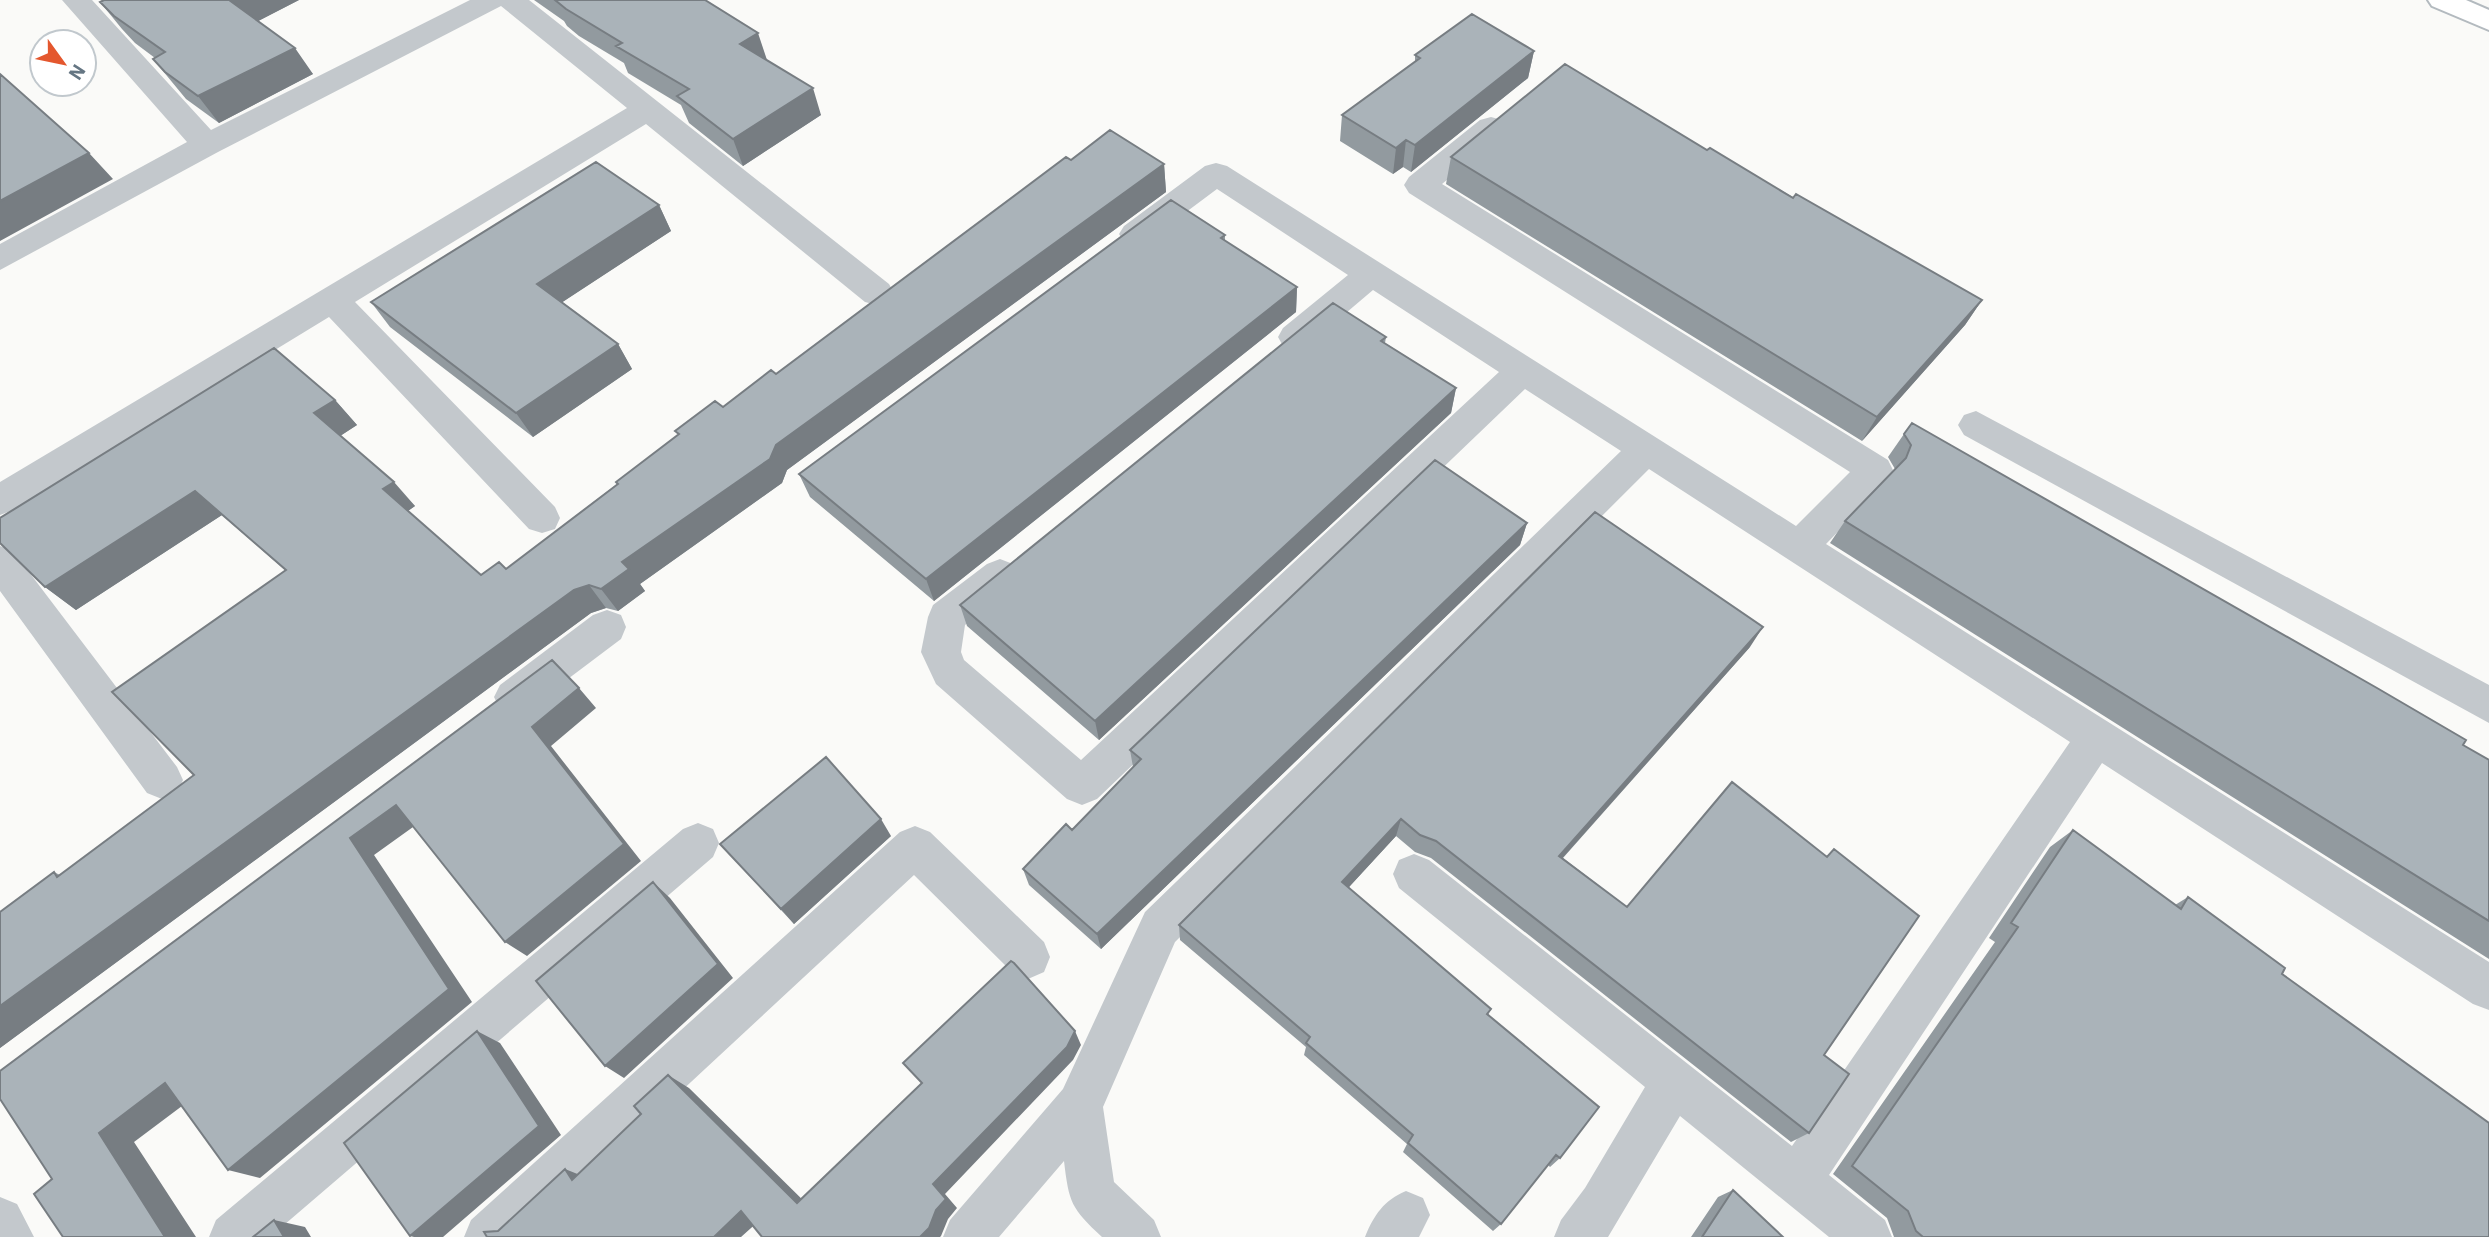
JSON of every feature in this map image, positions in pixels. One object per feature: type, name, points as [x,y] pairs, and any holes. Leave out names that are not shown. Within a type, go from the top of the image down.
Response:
[{"type":"main road","points":[[2442,0],[2489,21]]},
{"type":"street","points":[[76,0],[207,145]]},
{"type":"street","points":[[0,258],[207,145],[492,0]]},
{"type":"street","points":[[511,0],[877,293]]},
{"type":"street","points":[[1514,108],[1420,185],[1875,470],[1799,547]]},
{"type":"street","points":[[0,500],[648,109]]},
{"type":"street","points":[[1104,257],[1216,174],[2489,988]]},
{"type":"street","points":[[1269,359],[1371,274]]},
{"type":"street","points":[[332,299],[542,518]]},
{"type":"street","points":[[1023,557],[947,617],[941,652],[950,671],[1082,786],[1522,371]]},
{"type":"street","points":[[1976,425],[2489,705]]},
{"type":"street","points":[[967,1237],[1080,1106],[1160,927],[1646,449]]},
{"type":"street","points":[[0,562],[162,780]]},
{"type":"street","points":[[486,717],[607,627]]},
{"type":"street","points":[[1797,1181],[2097,737]]},
{"type":"street","points":[[233,1237],[698,843]]},
{"type":"street","points":[[488,1237],[915,846],[1028,957]]},
{"type":"street","points":[[1414,874],[1868,1237]]},
{"type":"street","points":[[1578,1237],[1602,1205],[1674,1082]]},
{"type":"street","points":[[1080,1106],[1092,1194],[1137,1237]]},
{"type":"street","points":[[0,1221],[10,1237]]},
{"type":"building","points":[[229,0],[295,48],[198,96],[165,72],[153,59],[165,52],[114,16],[100,2]]},
{"type":"building","points":[[555,0],[705,0],[758,33],[740,44],[813,88],[733,139],[677,96],[689,89],[616,46],[622,43]]},
{"type":"building","points":[[1472,14],[1534,51],[1415,145],[1406,140],[1396,148],[1342,115],[1420,58],[1415,55]]},
{"type":"building","points":[[1565,64],[1707,150],[1710,148],[1793,198],[1796,194],[1982,300],[1877,417],[1451,157]]},
{"type":"building","points":[[0,74],[89,153],[0,201]]},
{"type":"building","points":[[1110,130],[1164,164],[776,445],[770,459],[622,562],[629,569],[601,589],[589,585],[574,590],[0,1006],[0,912],[54,872],[57,877],[194,775],[112,692],[286,570],[195,491],[45,587],[0,543],[0,518],[274,348],[335,400],[314,413],[394,482],[383,489],[481,575],[499,562],[506,569],[618,484],[616,482],[679,434],[675,431],[715,401],[723,407],[771,370],[776,374],[1066,157],[1071,160]]},
{"type":"building","points":[[596,162],[659,205],[537,284],[618,344],[516,413],[371,302]]},
{"type":"building","points":[[1171,200],[1225,235],[1221,238],[1297,287],[926,579],[799,474]]},
{"type":"building","points":[[1333,303],[1386,337],[1381,341],[1456,388],[1095,721],[960,605]]},
{"type":"building","points":[[1912,423],[2466,740],[2463,745],[2489,760],[2489,921],[1845,521],[1906,458],[1911,445],[1904,434]]},
{"type":"building","points":[[1435,460],[1527,523],[1097,934],[1023,869],[1066,824],[1072,830],[1141,759],[1130,750]]},
{"type":"building","points":[[1595,512],[1763,627],[1559,856],[1627,907],[1732,782],[1827,857],[1834,849],[1919,916],[1824,1055],[1849,1074],[1809,1133],[1436,841],[1420,835],[1401,819],[1342,882],[1491,1009],[1487,1014],[1599,1107],[1560,1158],[1556,1155],[1501,1224],[1408,1143],[1413,1135],[1306,1043],[1310,1037],[1179,925]]},
{"type":"building","points":[[552,660],[579,688],[532,727],[624,844],[505,942],[396,805],[350,838],[449,989],[228,1170],[165,1083],[99,1133],[165,1237],[63,1237],[34,1194],[52,1179],[0,1099],[0,1071]]},
{"type":"building","points":[[826,757],[881,819],[781,909],[720,844]]},
{"type":"building","points":[[2073,830],[2181,909],[2188,897],[2285,968],[2282,974],[2489,1123],[2489,1237],[1923,1237],[1916,1231],[1908,1211],[1852,1166],[2018,927],[2011,923]]},
{"type":"building","points":[[653,882],[718,964],[605,1066],[536,981]]},
{"type":"building","points":[[1011,961],[1075,1031],[1067,1047],[933,1184],[946,1199],[936,1210],[929,1228],[920,1237],[762,1237],[741,1211],[714,1237],[487,1237],[484,1232],[498,1231],[565,1169],[572,1180],[641,1114],[634,1106],[668,1075],[797,1203],[922,1083],[903,1063]]},
{"type":"building","points":[[477,1031],[539,1126],[410,1236],[344,1143]]},
{"type":"building","points":[[1733,1190],[1783,1237],[1702,1237]]},
{"type":"building","points":[[274,1220],[284,1237],[253,1237]]}]
